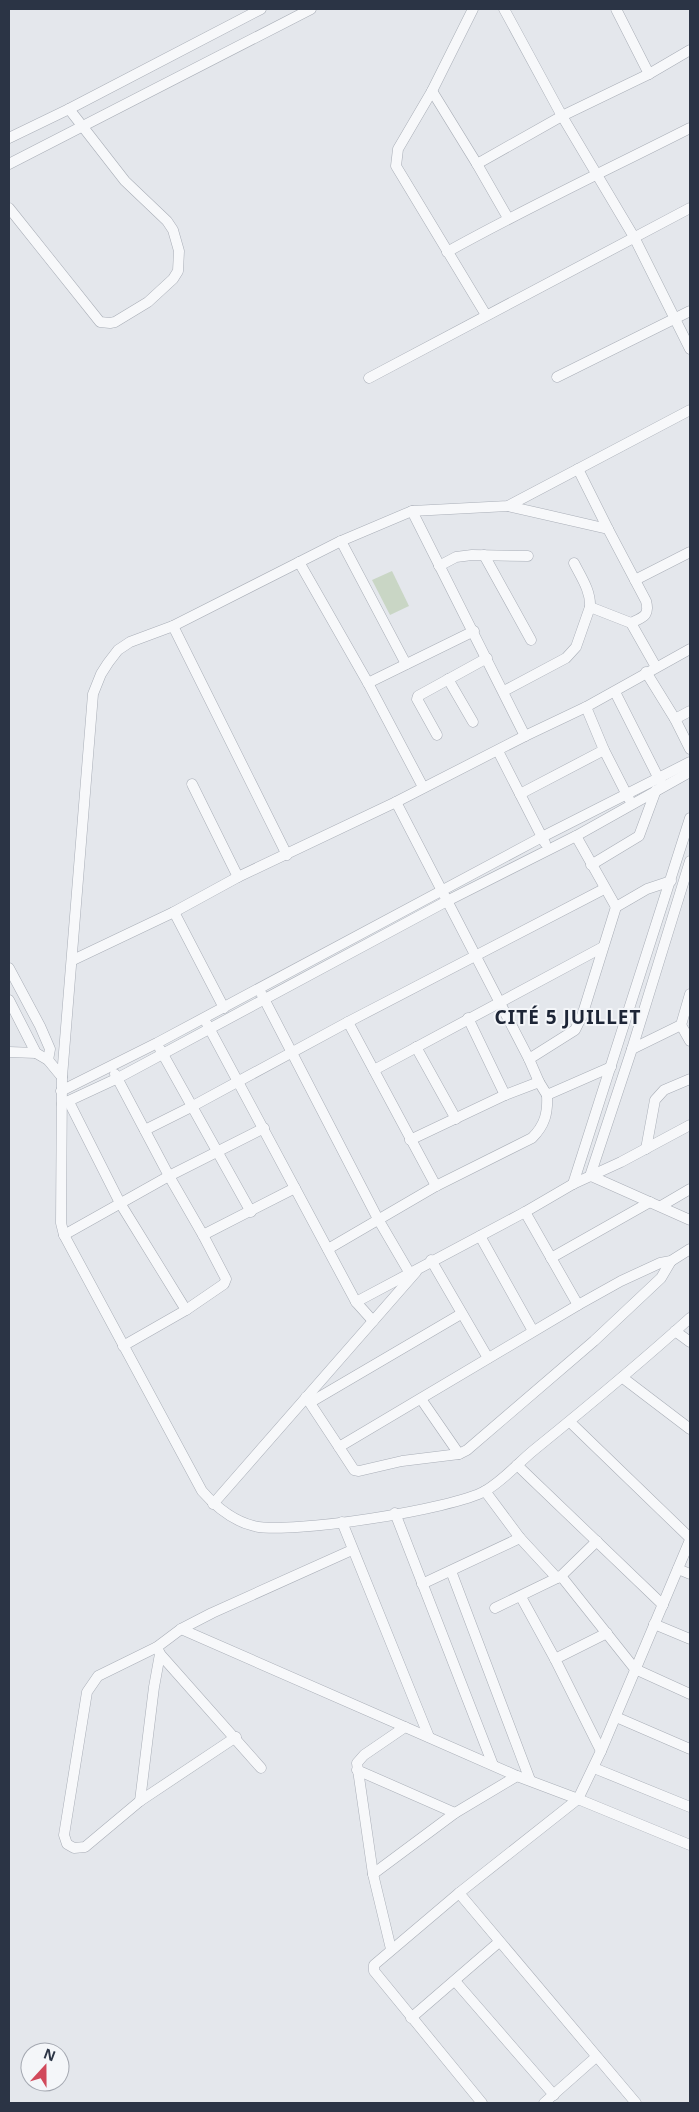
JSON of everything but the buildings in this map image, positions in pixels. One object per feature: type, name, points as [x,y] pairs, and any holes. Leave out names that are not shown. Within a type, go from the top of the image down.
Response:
[{"type":"street","points":[[9,138],[69,109],[261,9]]},
{"type":"street","points":[[9,164],[82,124],[311,9]]},
{"type":"street","points":[[473,9],[432,90],[398,149],[396,166],[486,315]]},
{"type":"street","points":[[504,9],[562,116],[634,237],[690,349]]},
{"type":"street","points":[[616,9],[649,74]]},
{"type":"street","points":[[477,164],[562,116],[649,74],[690,50]]},
{"type":"street","points":[[432,90],[508,218]]},
{"type":"street","points":[[9,208],[100,322],[110,324],[115,322],[148,302],[178,271],[180,259],[173,230],[147,201],[125,181],[69,109]]},
{"type":"street","points":[[447,252],[508,218],[597,176],[690,128]]},
{"type":"street","points":[[369,378],[690,208]]},
{"type":"street","points":[[557,377],[690,311]]},
{"type":"street","points":[[508,506],[690,410]]},
{"type":"street","points":[[578,469],[648,609],[645,616],[631,623]]},
{"type":"street","points":[[186,1310],[120,1203],[65,1103],[61,1091],[93,694],[100,674],[118,650],[130,642],[173,626],[341,541],[412,511],[508,506],[608,529]]},
{"type":"street","points":[[412,511],[474,631],[525,736]]},
{"type":"street","points":[[341,541],[406,664]]},
{"type":"street","points":[[635,580],[690,552]]},
{"type":"street","points":[[439,566],[456,557],[484,554],[528,556]]},
{"type":"street","points":[[484,554],[531,640]]},
{"type":"street","points":[[299,562],[368,683],[423,787]]},
{"type":"street","points":[[504,691],[566,658],[576,646],[590,607],[589,592],[574,563]]},
{"type":"street","points":[[590,607],[631,623],[651,670],[690,749]]},
{"type":"street","points":[[173,626],[287,855]]},
{"type":"street","points":[[368,683],[474,631]]},
{"type":"street","points":[[73,960],[174,912],[238,877],[396,802],[586,707],[690,649]]},
{"type":"street","points":[[437,735],[417,699],[418,696],[487,658]]},
{"type":"street","points":[[448,679],[473,722]]},
{"type":"street","points":[[592,865],[639,836],[659,785],[614,692]]},
{"type":"street","points":[[586,707],[604,750],[632,804]]},
{"type":"street","points":[[675,719],[690,711]]},
{"type":"street","points":[[520,794],[604,750]]},
{"type":"street","points":[[498,751],[548,850]]},
{"type":"street","points":[[65,1103],[163,1054],[210,1028],[261,994],[344,950],[576,836],[632,804],[690,762]]},
{"type":"street","points":[[344,950],[441,891],[542,837],[626,794],[659,785],[690,772]]},
{"type":"street","points":[[192,784],[238,877]]},
{"type":"street","points":[[328,1250],[436,1186],[532,1138],[540,1129],[548,1110],[547,1095],[396,802]]},
{"type":"street","points":[[573,1184],[673,877],[690,818]]},
{"type":"street","points":[[576,836],[604,889],[616,907]]},
{"type":"street","points":[[591,1176],[690,863]]},
{"type":"street","points":[[529,1059],[575,1030],[582,1016],[616,907],[647,888],[673,877],[685,876]]},
{"type":"street","points":[[145,1130],[604,889]]},
{"type":"street","points":[[174,912],[224,1008]]},
{"type":"street","points":[[374,1070],[603,947]]},
{"type":"street","points":[[9,968],[50,1049],[48,1060]]},
{"type":"street","points":[[61,1091],[224,1008],[261,994]]},
{"type":"street","points":[[261,994],[378,1219],[409,1272]]},
{"type":"street","points":[[690,994],[681,1025],[690,1042]]},
{"type":"street","points":[[9,1000],[36,1053]]},
{"type":"street","points":[[468,1018],[505,1095]]},
{"type":"street","points":[[204,1019],[356,1302],[374,1321]]},
{"type":"street","points":[[348,1022],[436,1186]]},
{"type":"street","points":[[632,1049],[681,1025]]},
{"type":"street","points":[[157,1043],[251,1212]]},
{"type":"street","points":[[416,1047],[456,1119]]},
{"type":"street","points":[[9,1052],[36,1053],[48,1060],[62,1077]]},
{"type":"street","points":[[547,1095],[612,1063],[628,1063]]},
{"type":"street","points":[[111,1066],[203,1236],[225,1281],[186,1310],[123,1346]]},
{"type":"street","points":[[646,1149],[655,1100],[664,1090],[690,1079]]},
{"type":"street","points":[[410,1140],[505,1095],[539,1082]]},
{"type":"street","points":[[65,1103],[61,1223],[64,1235],[202,1491],[213,1504],[224,1512],[255,1527],[283,1528],[342,1522],[445,1504],[485,1492],[623,1378],[690,1318]]},
{"type":"street","points":[[213,1504],[309,1400],[420,1268],[431,1260],[526,1212],[573,1184],[646,1149],[690,1124]]},
{"type":"street","points":[[64,1235],[169,1176],[264,1128]]},
{"type":"street","points":[[591,1176],[690,1220]]},
{"type":"street","points":[[203,1236],[295,1188]]},
{"type":"street","points":[[661,1206],[690,1189]]},
{"type":"street","points":[[551,1258],[650,1202]]},
{"type":"street","points":[[526,1212],[578,1305]]},
{"type":"street","points":[[480,1236],[533,1331]]},
{"type":"street","points":[[339,1447],[578,1305],[636,1274],[660,1263],[671,1261],[690,1249]]},
{"type":"street","points":[[431,1260],[488,1358]]},
{"type":"street","points":[[309,1400],[357,1471],[402,1461],[458,1454],[475,1445],[594,1341],[661,1278],[671,1261]]},
{"type":"street","points":[[356,1302],[409,1272],[420,1268]]},
{"type":"street","points":[[309,1400],[461,1314]]},
{"type":"street","points":[[675,1331],[690,1342]]},
{"type":"street","points":[[623,1378],[690,1429]]},
{"type":"street","points":[[421,1399],[458,1454]]},
{"type":"street","points":[[482,2103],[374,1972],[374,1965],[459,1893],[578,1799],[616,1717],[690,1539],[570,1422]]},
{"type":"street","points":[[517,1465],[663,1605]]},
{"type":"street","points":[[485,1492],[520,1538],[559,1577],[635,1669],[690,1694]]},
{"type":"street","points":[[395,1513],[493,1765]]},
{"type":"street","points":[[342,1522],[429,1737]]},
{"type":"street","points":[[422,1584],[520,1538]]},
{"type":"street","points":[[495,1608],[559,1577],[597,1541]]},
{"type":"street","points":[[236,1737],[140,1801],[85,1847],[74,1848],[68,1844],[64,1835],[87,1692],[98,1676],[159,1650],[181,1629],[212,1613],[352,1550]]},
{"type":"street","points":[[678,1570],[690,1574]]},
{"type":"street","points":[[451,1571],[530,1780]]},
{"type":"street","points":[[520,1597],[555,1659],[601,1751]]},
{"type":"street","points":[[654,1624],[690,1640]]},
{"type":"street","points":[[181,1629],[517,1776],[690,1845]]},
{"type":"street","points":[[555,1659],[607,1633]]},
{"type":"street","points":[[159,1650],[261,1768]]},
{"type":"street","points":[[140,1801],[159,1650]]},
{"type":"street","points":[[616,1717],[690,1749]]},
{"type":"street","points":[[391,1949],[373,1874],[357,1770],[360,1758],[405,1727]]},
{"type":"street","points":[[594,1768],[690,1808]]},
{"type":"street","points":[[357,1770],[455,1813]]},
{"type":"street","points":[[373,1874],[455,1813],[517,1776]]},
{"type":"street","points":[[459,1893],[636,2103]]},
{"type":"street","points":[[411,2018],[499,1942]]},
{"type":"street","points":[[455,1981],[554,2095]]},
{"type":"street","points":[[544,2103],[596,2057]]},
{"type":"green space","points":[[392,571],[409,606],[390,615],[372,580]]},
{"type":"district","name":"CITÉ 5 JUILLET","points":[[568,1017]]}]
